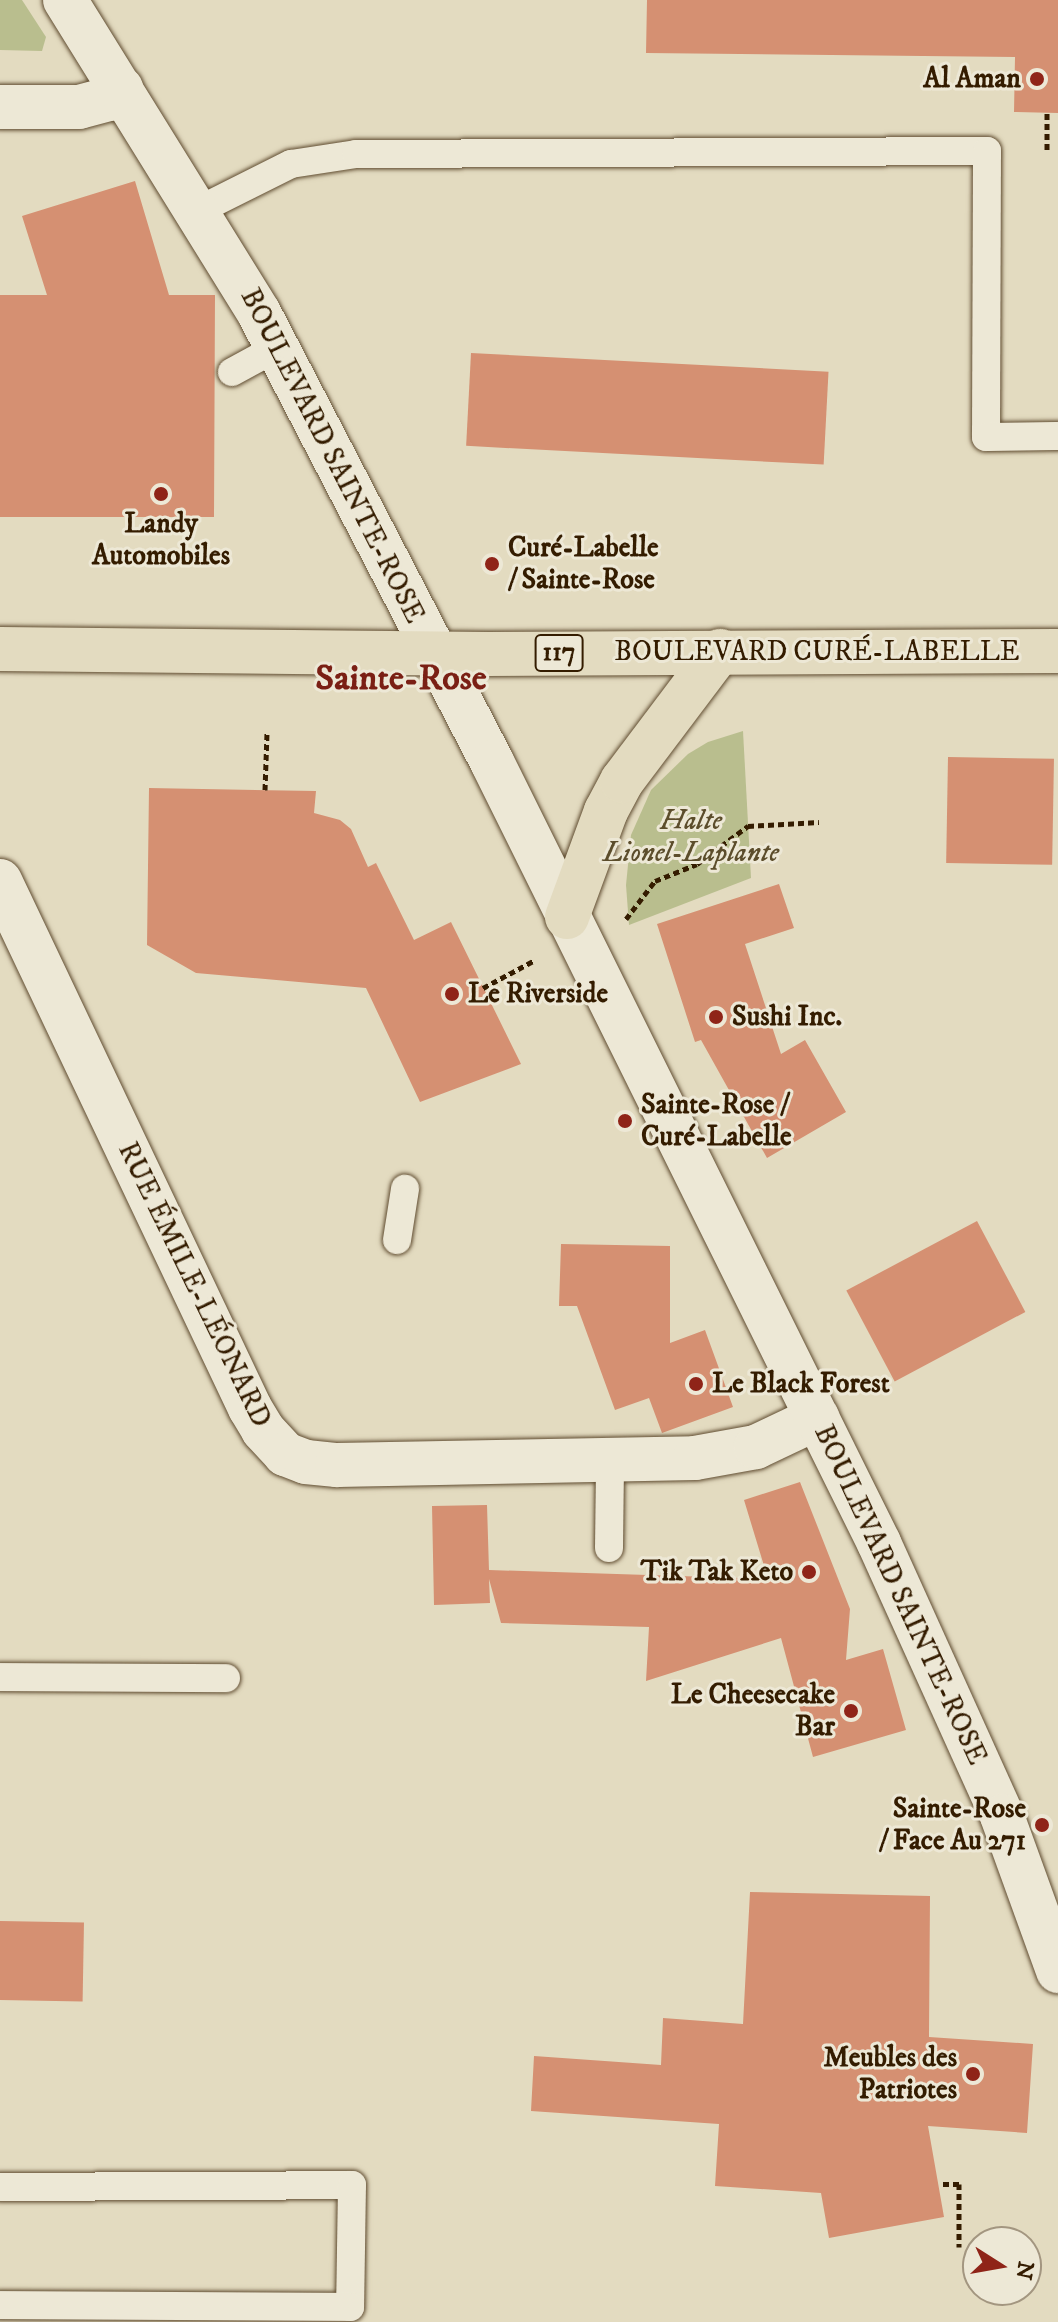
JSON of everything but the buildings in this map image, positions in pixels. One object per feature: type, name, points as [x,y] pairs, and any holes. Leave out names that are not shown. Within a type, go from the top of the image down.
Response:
[{"type":"main road","name":"BOULEVARD CURÉ-LABELLE","points":[[0,649],[435,654],[1058,651]]},
{"type":"main road","points":[[567,917],[606,811],[622,781],[720,651]]},
{"type":"street","name":"BOULEVARD SAINTE-ROSE","points":[[65,0],[199,210],[278,347],[435,654],[817,1418],[947,1689],[1002,1816],[1058,1971]]},
{"type":"street","points":[[0,107],[79,107],[109,99],[121,89]]},
{"type":"street","name":"RUE ÉMILE-LÉONARD","points":[[0,881],[250,1408],[274,1444],[296,1459],[316,1464],[610,1462],[727,1455],[756,1447],[817,1418]]},
{"type":"lane","points":[[199,210],[291,164],[356,154],[987,151],[986,437],[1058,436]]},
{"type":"lane","points":[[232,372],[278,347]]},
{"type":"lane","points":[[397,1240],[405,1189]]},
{"type":"lane","points":[[609,1548],[610,1462]]},
{"type":"lane","points":[[0,1677],[226,1678]]},
{"type":"lane","points":[[0,2187],[352,2185],[359,2315],[0,2305]]},
{"type":"path","points":[[1047,113],[1047,152]]},
{"type":"path","points":[[265,790],[267,732]]},
{"type":"path","points":[[622,920],[634,912],[655,881],[697,864],[748,826],[819,822]]},
{"type":"path","points":[[483,988],[542,956]]},
{"type":"path","points":[[943,2184],[959,2184],[959,2247]]},
{"type":"green space","points":[[0,0],[22,0],[46,37],[42,51],[0,50]]},
{"type":"green space","name":"Halte Lionel-Laplante","points":[[743,731],[751,878],[629,925],[626,885],[631,835],[651,790],[688,754],[708,742]]},
{"type":"place","name":"Al Aman","points":[[1037,79]]},
{"type":"place","name":"Landy Automobiles","points":[[161,494]]},
{"type":"place","name":"Curé-Labelle / Sainte-Rose","points":[[492,564]]},
{"type":"place","name":"Le Riverside","points":[[452,994]]},
{"type":"place","name":"Sushi Inc.","points":[[716,1017]]},
{"type":"place","name":"Sainte-Rose / Curé-Labelle","points":[[625,1121]]},
{"type":"place","name":"Le Black Forest","points":[[696,1384]]},
{"type":"place","name":"Tik Tak Keto","points":[[809,1572]]},
{"type":"place","name":"Le Cheesecake Bar","points":[[851,1711]]},
{"type":"place","name":"Sainte-Rose / Face Au 271","points":[[1042,1825]]},
{"type":"place","name":"Meubles des Patriotes","points":[[973,2074]]},
{"type":"district","name":"Sainte-Rose","points":[[401,679]]}]
